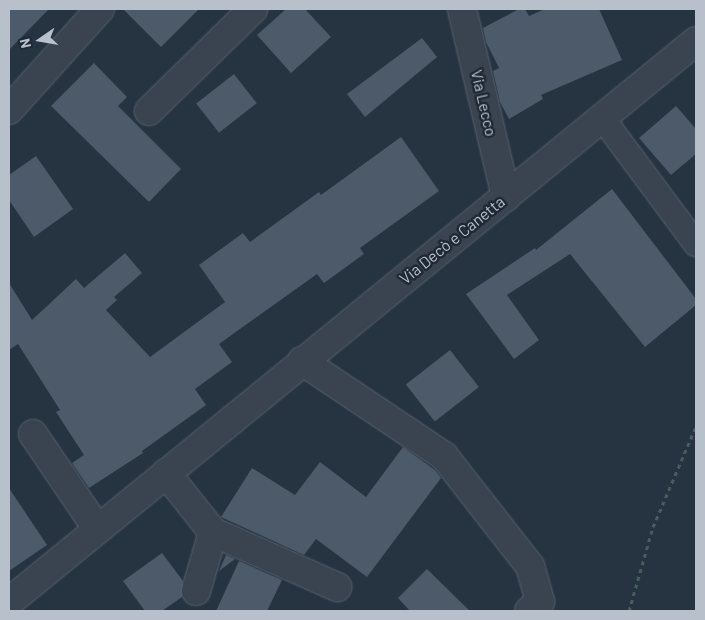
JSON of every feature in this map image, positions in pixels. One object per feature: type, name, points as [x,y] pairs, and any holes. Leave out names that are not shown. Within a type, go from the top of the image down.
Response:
[{"type":"street","points":[[9,110],[100,9]]},
{"type":"street","points":[[149,111],[253,9]]},
{"type":"street","name":"Via Lecco","points":[[462,9],[506,197]]},
{"type":"street","name":"Via Decò e Canetta","points":[[9,602],[97,528],[506,197],[606,123],[696,41]]},
{"type":"street","points":[[606,123],[696,244]]},
{"type":"street","points":[[302,361],[444,456],[530,566],[540,602],[529,611]]},
{"type":"street","points":[[32,434],[97,528]]},
{"type":"street","points":[[166,473],[213,532],[338,587]]},
{"type":"street","points":[[196,591],[213,532]]},
{"type":"path","points":[[630,611],[653,527],[696,426]]},
{"type":"building","points":[[9,9],[49,9],[9,50]]},
{"type":"building","points":[[123,9],[199,9],[161,47]]},
{"type":"building","points":[[286,9],[305,9],[331,37],[291,73],[257,35]]},
{"type":"building","points":[[519,9],[525,9],[529,16],[545,9],[599,9],[622,60],[541,95],[543,99],[509,119],[500,102],[493,71],[499,68],[486,42],[483,28]]},
{"type":"building","points":[[422,38],[437,57],[365,117],[347,94]]},
{"type":"building","points":[[94,63],[127,97],[118,106],[181,169],[149,202],[51,106]]},
{"type":"building","points":[[234,74],[257,103],[219,133],[196,104]]},
{"type":"building","points":[[676,106],[696,129],[696,154],[671,175],[639,138]]},
{"type":"building","points":[[401,137],[439,191],[360,248],[364,254],[324,283],[317,274],[219,344],[232,362],[195,389],[206,405],[142,451],[143,453],[89,488],[72,463],[84,455],[56,412],[60,410],[18,344],[9,350],[9,283],[32,320],[76,279],[84,288],[125,253],[142,273],[114,297],[117,300],[106,310],[150,357],[225,302],[199,265],[243,233],[250,242],[319,192],[321,195]]},
{"type":"building","points":[[36,156],[73,209],[34,237],[9,200],[9,175]]},
{"type":"building","points":[[612,189],[696,299],[696,305],[645,347],[570,254],[507,295],[539,340],[514,359],[466,294],[535,248],[536,250]]},
{"type":"building","points":[[450,350],[479,387],[435,422],[406,384]]},
{"type":"building","points":[[403,447],[435,470],[441,478],[367,577],[316,539],[304,555],[221,517],[252,468],[295,495],[320,462],[366,497]]},
{"type":"building","points":[[9,488],[47,545],[9,571]]},
{"type":"building","points":[[162,553],[183,581],[182,597],[162,611],[145,611],[123,581]]},
{"type":"building","points":[[226,555],[235,559],[219,571]]},
{"type":"building","points":[[239,561],[282,580],[267,611],[216,611]]},
{"type":"building","points":[[427,569],[470,611],[410,611],[398,598]]}]
